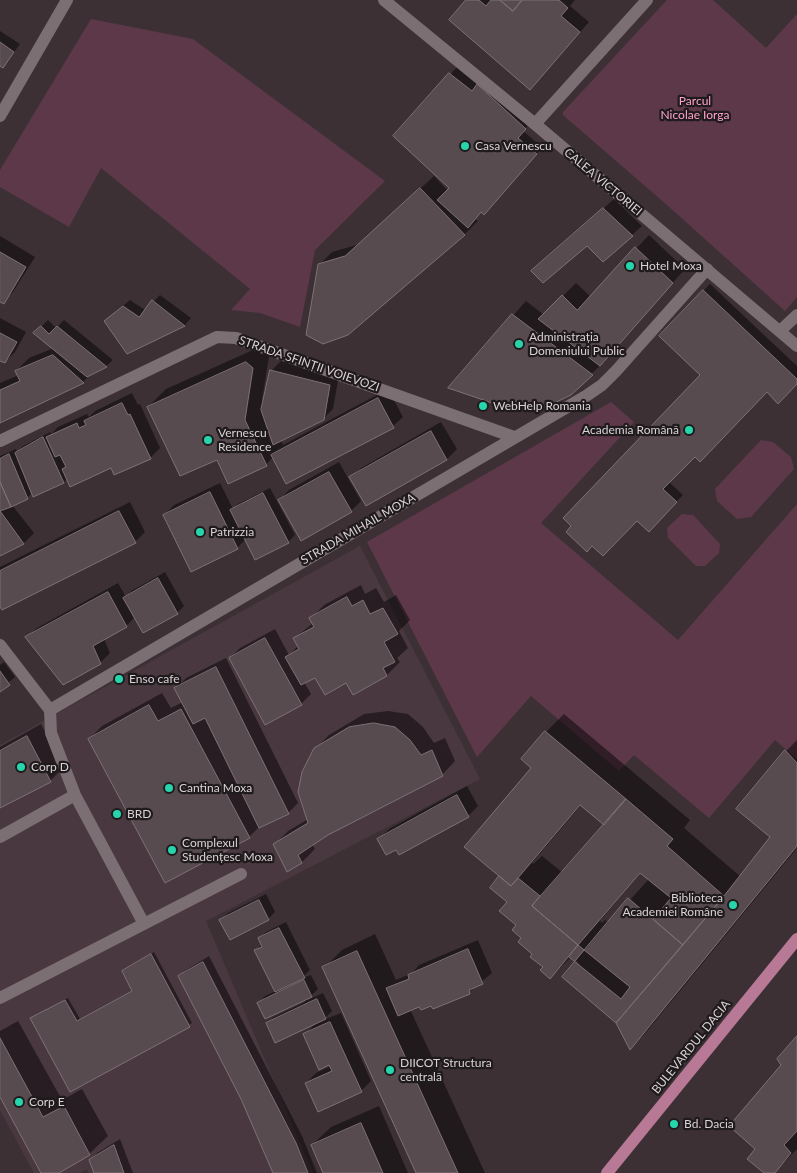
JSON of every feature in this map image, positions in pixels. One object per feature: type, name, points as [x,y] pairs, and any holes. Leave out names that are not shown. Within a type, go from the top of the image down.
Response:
[{"type":"main road","name":"BULEVARDUL DACIA","points":[[608,1173],[797,939]]},
{"type":"street","points":[[0,116],[66,0]]},
{"type":"street","name":"CALEA VICTORIEI","points":[[384,0],[535,124],[797,346]]},
{"type":"street","points":[[535,124],[647,0]]},
{"type":"street","name":"STRADA MIHAIL MOXA","points":[[50,710],[586,396],[602,385],[707,269]]},
{"type":"street","points":[[780,331],[797,316]]},
{"type":"street","name":"STRADA SFINȚII VOIEVOZI","points":[[0,441],[217,337],[236,338],[514,437]]},
{"type":"street","points":[[0,645],[50,710],[51,733],[75,794],[144,924]]},
{"type":"street","points":[[0,836],[75,794]]},
{"type":"street","points":[[0,998],[241,874]]},
{"type":"shaded area","name":"Complexul Studențesc Moxa","points":[[360,546],[480,779],[206,921],[313,1173],[89,1173],[87,1169],[79,1173],[34,1173],[0,1110],[0,745]]},
{"type":"green space","name":"Parcul Nicolae Iorga","points":[[667,0],[713,0],[766,48],[797,14],[797,297],[785,311],[563,115],[563,112]]},
{"type":"green space","points":[[91,19],[193,39],[385,181],[315,250],[300,327],[260,313],[231,310],[250,289],[101,168],[69,227],[0,187],[0,170]]},
{"type":"green space","points":[[611,402],[634,422],[541,523],[678,640],[797,504],[797,759],[775,740],[709,818],[634,755],[619,771],[531,696],[477,757],[367,542]]},
{"type":"green space","points":[[761,440],[773,442],[791,457],[794,469],[751,517],[737,519],[717,501],[715,489]]},
{"type":"green space","points":[[682,514],[693,515],[720,544],[719,553],[705,566],[696,566],[668,538],[667,528]]},
{"type":"building","points":[[466,0],[479,0],[486,6],[491,0],[500,0],[513,11],[522,0],[559,0],[568,8],[561,16],[580,32],[530,90],[449,20]]},
{"type":"building","points":[[500,0],[522,0],[513,11]]},
{"type":"building","points":[[0,42],[14,52],[3,68],[0,66]]},
{"type":"building","name":"Casa Vernescu","points":[[449,73],[472,91],[477,84],[526,129],[518,138],[537,154],[484,215],[481,212],[468,228],[437,200],[449,188],[393,136]]},
{"type":"building","points":[[420,188],[465,235],[348,335],[323,344],[306,335],[318,264],[345,256]]},
{"type":"building","points":[[603,208],[633,236],[603,262],[587,246],[543,283],[531,271]]},
{"type":"building","points":[[635,247],[673,283],[600,366],[538,319],[562,295],[577,310]]},
{"type":"building","points":[[0,252],[26,267],[4,304],[0,302]]},
{"type":"building","name":"Academia Română","points":[[703,290],[797,379],[797,384],[778,404],[767,392],[700,462],[695,457],[663,489],[677,502],[649,532],[637,521],[603,556],[592,546],[587,552],[566,532],[571,526],[563,518],[700,375],[659,336]]},
{"type":"building","points":[[152,300],[185,326],[127,354],[104,321],[123,306],[139,317]]},
{"type":"building","name":"Administrația Domeniului Public","points":[[512,314],[593,375],[571,395],[546,407],[524,410],[504,407],[448,388]]},
{"type":"building","points":[[41,326],[49,334],[57,326],[107,367],[87,377],[33,333]]},
{"type":"building","points":[[0,333],[17,342],[5,363],[0,361]]},
{"type":"building","points":[[53,355],[84,383],[0,423],[0,390],[20,381],[15,371]]},
{"type":"building","name":"Vernescu Residence","points":[[246,362],[253,368],[245,420],[267,466],[228,484],[217,460],[180,476],[147,407]]},
{"type":"building","points":[[270,370],[330,385],[324,420],[273,445],[261,410]]},
{"type":"building","points":[[378,398],[394,428],[286,484],[271,455]]},
{"type":"building","points":[[122,403],[128,415],[130,414],[151,459],[114,475],[111,468],[70,487],[62,469],[66,467],[60,455],[55,457],[46,437],[77,423],[79,428],[86,425],[84,421]]},
{"type":"building","points":[[431,431],[447,460],[366,506],[349,477]]},
{"type":"building","points":[[43,437],[64,483],[33,497],[15,453]]},
{"type":"building","points":[[9,454],[28,499],[11,507],[0,482],[0,459]]},
{"type":"building","points":[[329,472],[352,512],[301,541],[278,500]]},
{"type":"building","points":[[0,482],[11,507],[0,511]]},
{"type":"building","name":"Patrizzia","points":[[210,492],[238,549],[191,572],[163,515]]},
{"type":"building","points":[[263,493],[289,543],[255,560],[230,510]]},
{"type":"building","points":[[0,511],[24,544],[0,556]]},
{"type":"building","points":[[119,511],[136,543],[2,610],[0,607],[0,571]]},
{"type":"building","points":[[158,578],[178,614],[143,633],[123,598]]},
{"type":"building","points":[[108,592],[127,627],[93,646],[101,664],[63,685],[25,637]]},
{"type":"building","points":[[347,597],[352,606],[363,600],[370,614],[383,608],[398,634],[384,642],[395,662],[383,668],[387,676],[353,695],[346,683],[325,695],[315,678],[301,685],[285,657],[299,649],[293,638],[314,627],[309,618]]},
{"type":"building","points":[[265,638],[302,705],[265,725],[229,658]]},
{"type":"building","points":[[216,667],[289,814],[259,828],[205,718],[193,724],[174,688]]},
{"type":"building","points":[[0,671],[10,685],[0,692]]},
{"type":"building","name":"Cantina Moxa","points":[[149,705],[158,721],[181,709],[250,838],[165,883],[88,739]]},
{"type":"building","points":[[374,723],[395,727],[410,740],[421,755],[432,750],[443,776],[328,835],[298,855],[302,863],[287,872],[273,844],[308,823],[298,792],[302,772],[314,748],[349,727]]},
{"type":"building","points":[[545,731],[626,799],[604,825],[580,805],[511,886],[464,847],[531,768],[521,759]]},
{"type":"building","name":"Corp D","points":[[27,736],[51,782],[0,808],[0,751]]},
{"type":"building","name":"Biblioteca Academiei Române","points":[[785,750],[797,763],[797,846],[630,1050],[616,1023],[724,896],[770,837],[736,809]]},
{"type":"building","points":[[457,795],[469,817],[399,855],[396,850],[386,855],[377,839]]},
{"type":"building","points":[[626,799],[673,839],[667,846],[724,896],[683,945],[653,919],[671,898],[640,873],[578,945],[532,906]]},
{"type":"building","points":[[499,876],[511,886],[518,878],[540,896],[532,906],[578,945],[550,979],[540,970],[543,967],[530,957],[532,954],[518,942],[521,938],[512,930],[516,925],[499,911],[507,902],[490,888]]},
{"type":"building","points":[[628,898],[683,945],[616,1023],[562,977]]},
{"type":"building","points":[[259,900],[269,920],[230,940],[219,920]]},
{"type":"building","points":[[279,928],[305,978],[275,992],[254,950],[262,947],[258,938]]},
{"type":"building","points":[[578,945],[630,987],[621,999],[569,957]]},
{"type":"building","points":[[468,949],[483,984],[469,990],[470,994],[433,1009],[431,1006],[421,1010],[419,1007],[398,1016],[386,988],[409,979],[408,975]]},
{"type":"building","name":"DIICOT Structura centrală","points":[[357,951],[458,1173],[416,1173],[322,967]]},
{"type":"building","points":[[151,954],[190,1027],[70,1092],[30,1018],[65,1000],[77,1021],[132,991],[122,971]]},
{"type":"building","points":[[203,962],[296,1143],[308,1173],[273,1173],[241,1099],[178,976]]},
{"type":"building","points":[[304,980],[312,997],[265,1019],[257,1003]]},
{"type":"building","points":[[317,999],[326,1019],[275,1043],[266,1023]]},
{"type":"building","points":[[330,1022],[362,1092],[318,1112],[305,1083],[332,1071],[329,1065],[319,1070],[303,1034]]},
{"type":"building","points":[[797,1036],[797,1131],[784,1145],[791,1153],[775,1173],[764,1173],[747,1159],[755,1149],[729,1126],[781,1065],[777,1059]]},
{"type":"building","name":"Corp E","points":[[0,1038],[43,1117],[64,1106],[90,1155],[59,1173],[41,1173],[0,1097]]},
{"type":"building","points":[[361,1123],[383,1173],[323,1173],[311,1145]]},
{"type":"building","points":[[114,1145],[124,1173],[94,1173],[89,1160]]},
{"type":"place","name":"Casa Vernescu","points":[[465,146]]},
{"type":"place","name":"Hotel Moxa","points":[[630,266]]},
{"type":"place","name":"Administrația Domeniului Public","points":[[519,344]]},
{"type":"place","name":"WebHelp Romania","points":[[483,406]]},
{"type":"place","name":"Academia Română","points":[[689,430]]},
{"type":"place","name":"Vernescu Residence","points":[[208,440]]},
{"type":"place","name":"Patrizzia","points":[[200,532]]},
{"type":"place","name":"Enso cafe","points":[[119,679]]},
{"type":"place","name":"Corp D","points":[[21,767]]},
{"type":"place","name":"Cantina Moxa","points":[[169,788]]},
{"type":"place","name":"BRD","points":[[117,814]]},
{"type":"place","name":"Complexul Studențesc Moxa","points":[[172,850]]},
{"type":"place","name":"Biblioteca Academiei Române","points":[[733,905]]},
{"type":"place","name":"DIICOT Structura centrală","points":[[390,1070]]},
{"type":"place","name":"Corp E","points":[[19,1102]]},
{"type":"place","name":"Bd. Dacia","points":[[674,1124]]}]
